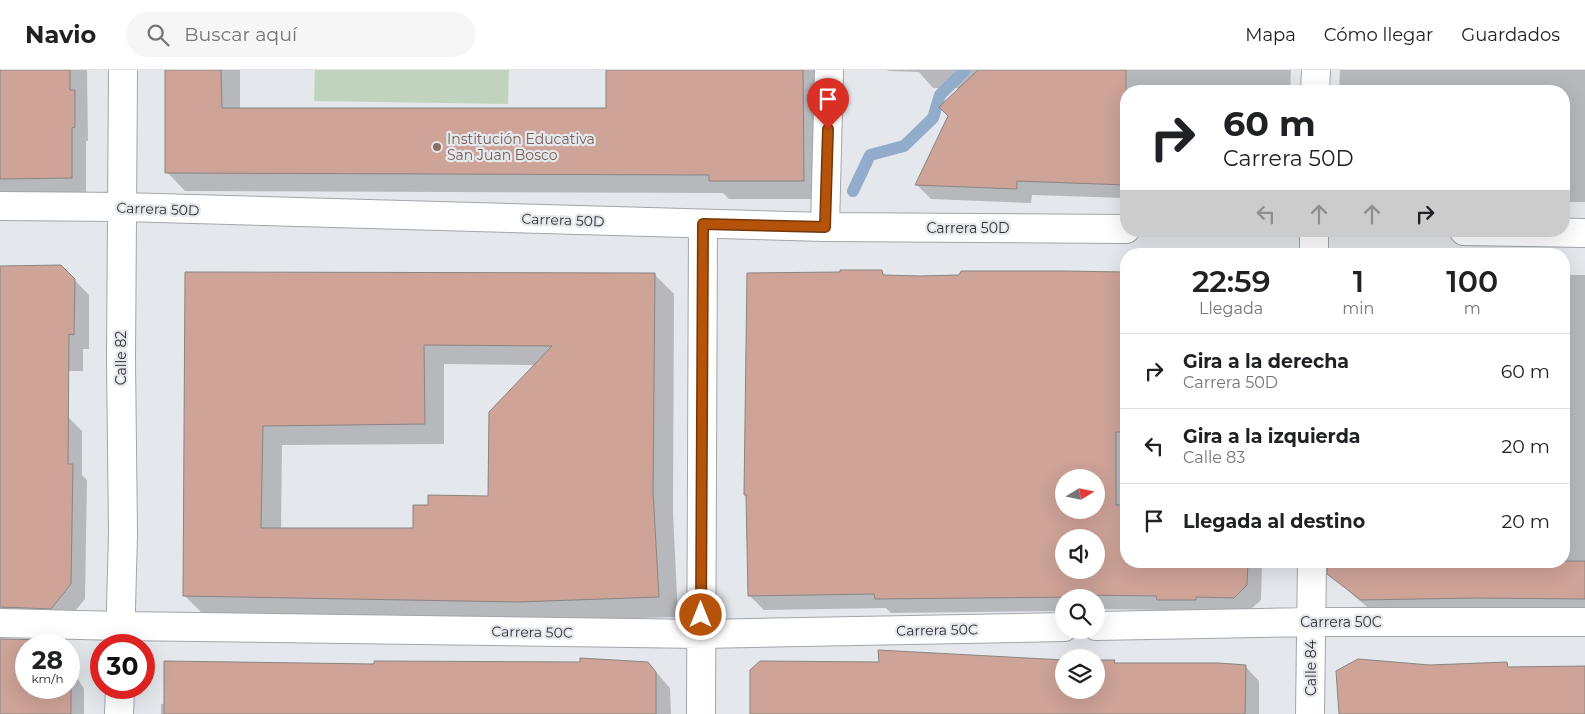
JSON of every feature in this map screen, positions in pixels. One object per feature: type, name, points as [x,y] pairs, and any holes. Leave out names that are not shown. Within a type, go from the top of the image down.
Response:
[{"type":"street","name":"Calle 82","points":[[120,634],[123,534],[121,360],[123,70]]},
{"type":"street","points":[[825,227],[829,70]]},
{"type":"street","points":[[1316,70],[1316,85]]},
{"type":"street","name":"Carrera 50D","points":[[0,206],[122,207],[825,227],[1120,229]]},
{"type":"street","points":[[701,714],[703,224]]},
{"type":"street","points":[[1570,233],[1585,233]]},
{"type":"street","name":"Calle 84","points":[[1310,714],[1312,568]]},
{"type":"street","name":"Carrera 50C","points":[[1105,626],[1311,622],[1585,622]]},
{"type":"street","name":"Carrera 50C","points":[[0,623],[102,634]]},
{"type":"street","name":"Carrera 50C","points":[[155,636],[701,634],[1055,627]]},
{"type":"street","points":[[119,714],[120,699]]},
{"type":"green space","points":[[315,70],[509,70],[508,104],[314,101]]},
{"type":"building","points":[[0,70],[70,70],[70,90],[75,90],[75,127],[72,128],[72,178],[0,179]]},
{"type":"building","name":"Institución Educativa San Juan Bosco","points":[[165,70],[221,70],[222,108],[606,108],[606,70],[803,70],[804,181],[709,181],[709,175],[165,173]]},
{"type":"building","points":[[978,70],[1126,70],[1126,85],[1120,85],[1120,185],[1017,181],[1017,189],[915,185],[948,116],[939,107]]},
{"type":"building","points":[[61,265],[75,279],[74,335],[69,334],[68,464],[73,464],[71,584],[51,609],[0,607],[0,266]]},
{"type":"building","points":[[882,270],[883,275],[920,276],[959,275],[961,271],[1120,272],[1120,432],[1116,432],[1116,505],[1120,505],[1120,568],[1248,568],[1247,585],[1234,598],[1196,597],[1196,600],[1157,600],[1156,596],[1105,595],[1105,589],[1055,589],[1055,597],[875,599],[874,594],[748,596],[746,495],[744,495],[747,273]]},
{"type":"building","points":[[185,272],[655,273],[653,492],[659,597],[518,602],[183,596]],"holes":[[[424,345],[552,346],[489,412],[488,496],[428,495],[428,505],[413,505],[413,528],[261,528],[263,426],[425,424]]]},
{"type":"building","points":[[1570,561],[1585,561],[1585,599],[1361,600],[1327,574],[1327,568],[1570,568]]},
{"type":"building","points":[[0,639],[15,639],[15,699],[71,699],[71,714],[0,714]]},
{"type":"building","points":[[878,650],[1055,660],[1055,699],[1105,699],[1105,660],[1115,660],[1114,663],[1219,663],[1246,665],[1245,714],[750,714],[750,670],[760,661],[879,662]]},
{"type":"building","points":[[580,658],[648,662],[656,672],[656,714],[164,714],[164,661],[374,664],[374,661],[580,662]]},
{"type":"building","points":[[1358,659],[1430,665],[1507,662],[1508,667],[1585,666],[1585,714],[1339,714],[1336,671]]},
{"type":"waterway","points":[[853,191],[870,155],[904,146],[933,118],[940,95],[965,70]]},
{"type":"place","name":"Institución Educativa San Juan Bosco","points":[[437,147]]},
{"type":"route","points":[[701,615],[703,224],[825,227],[828,129]]}]
